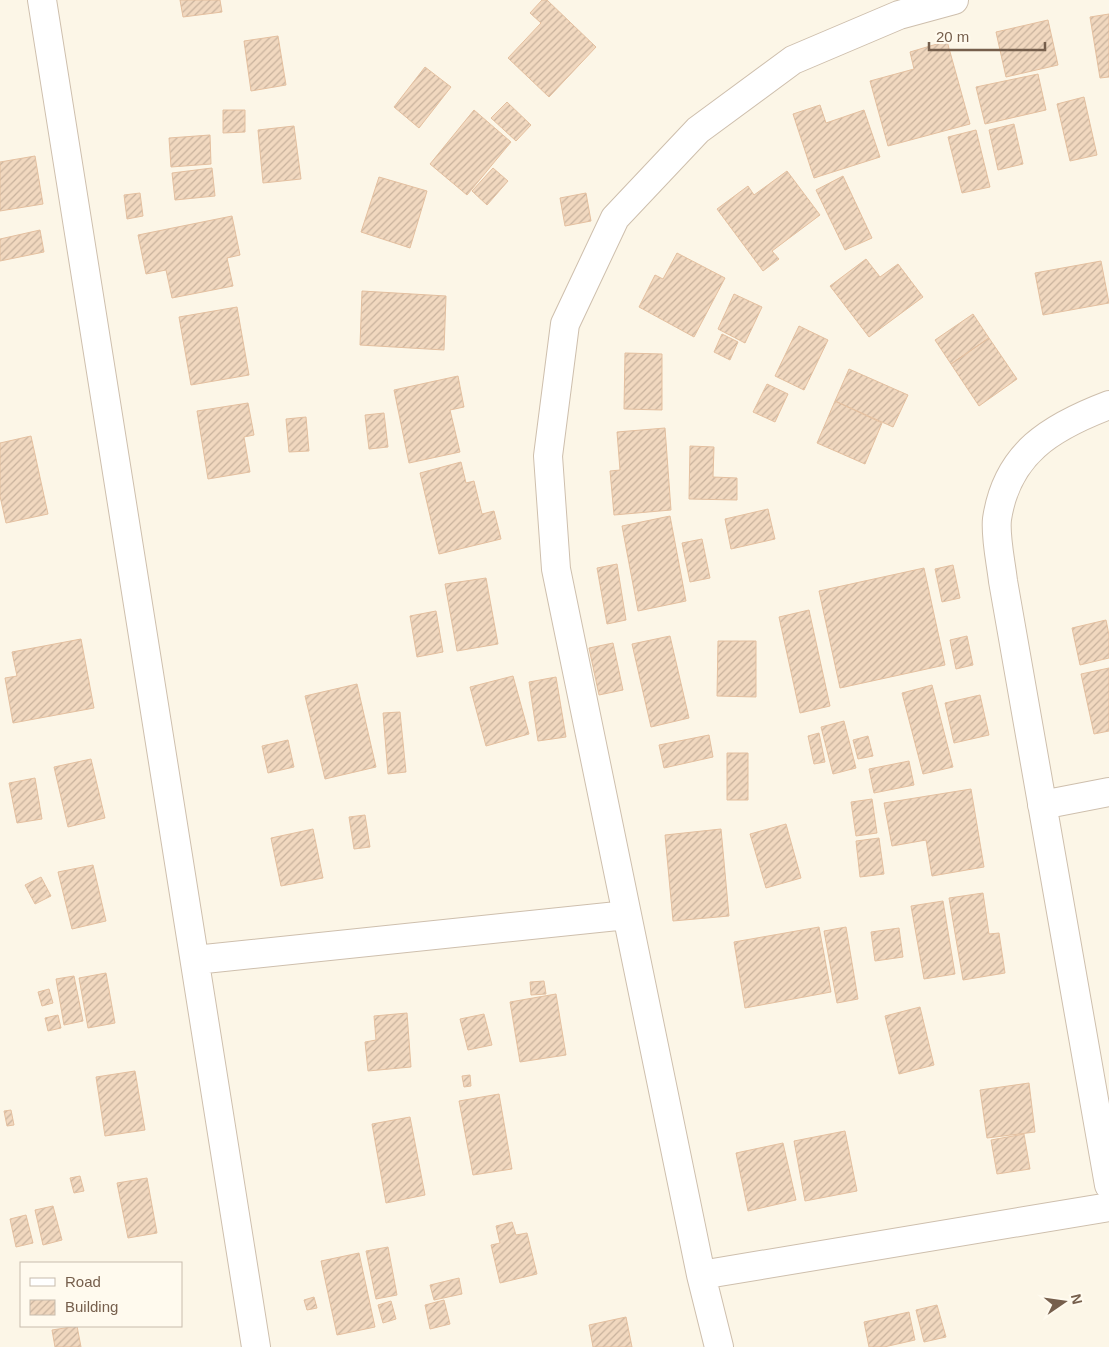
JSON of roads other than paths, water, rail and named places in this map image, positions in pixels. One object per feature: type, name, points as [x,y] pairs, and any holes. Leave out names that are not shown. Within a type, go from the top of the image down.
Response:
[{"type":"street","points":[[42,0],[256,1347]]},
{"type":"street","points":[[719,1347],[701,1275],[556,568],[548,456],[565,324],[615,218],[698,130],[793,60],[899,14],[954,0]]},
{"type":"street","points":[[1109,405],[1075,418],[1036,442],[1020,461],[1007,482],[997,521],[1003,581],[1109,1185]]},
{"type":"street","points":[[1042,805],[1109,792]]},
{"type":"street","points":[[195,960],[627,915]]},
{"type":"street","points":[[701,1275],[1109,1207]]}]
